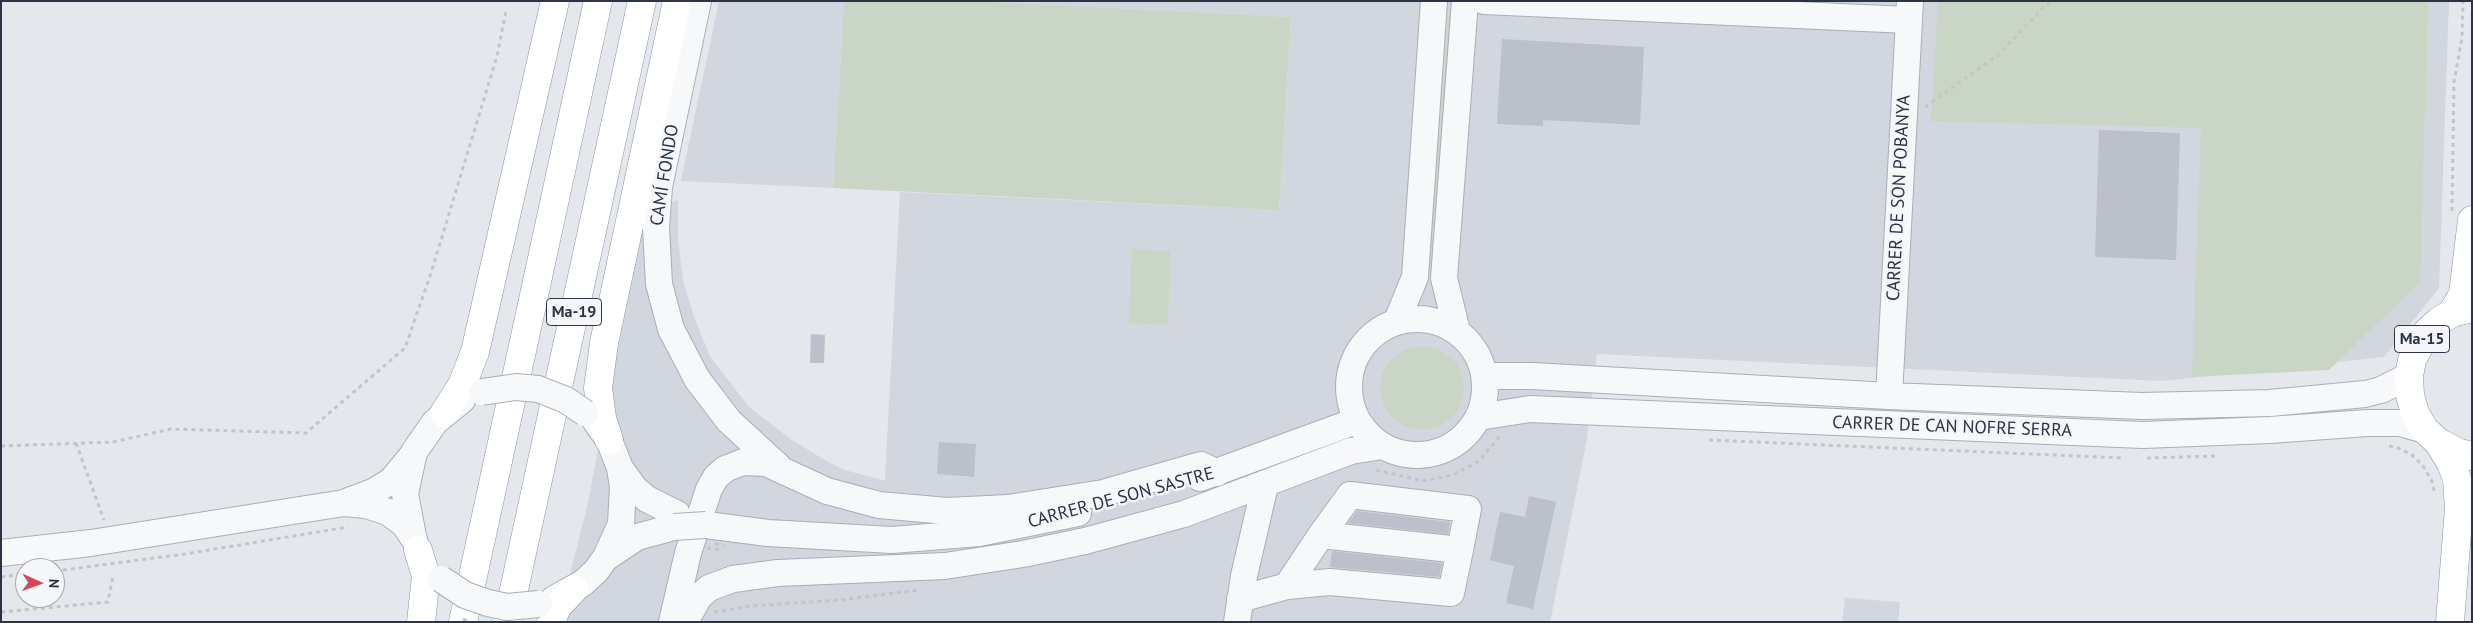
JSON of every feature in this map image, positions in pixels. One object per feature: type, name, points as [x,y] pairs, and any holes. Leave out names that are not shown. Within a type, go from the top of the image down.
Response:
[{"type":"highway","points":[[444,413],[462,385],[475,352],[555,1]]},
{"type":"highway","name":"Ma-19","points":[[463,622],[598,1]]},
{"type":"highway","name":"Ma-19","points":[[507,622],[642,1]]},
{"type":"highway","points":[[609,440],[602,418],[598,388],[604,343],[693,4]]},
{"type":"highway","name":"Ma-15","points":[[2450,622],[2459,508],[2457,479],[2451,463],[2415,413],[2410,395],[2409,376],[2412,360],[2422,339],[2439,321],[2462,310],[2462,220]]},
{"type":"highway","points":[[2432,436],[2459,453],[2472,456]]},
{"type":"highway","points":[[416,544],[426,576],[421,622]]},
{"type":"highway","points":[[545,613],[557,607],[574,589]]},
{"type":"street","points":[[1397,321],[1415,277],[1434,1]]},
{"type":"street","points":[[1457,331],[1444,278],[1465,1]]},
{"type":"street","points":[[1484,1],[1909,11]]},
{"type":"street","name":"CAMÍ FONDO","points":[[693,4],[659,187],[656,228],[659,284],[671,329],[697,379],[729,420],[785,472]]},
{"type":"street","name":"CARRER DE SON POBANYA","points":[[1889,396],[1909,11]]},
{"type":"street","points":[[701,612],[709,588],[733,579],[778,573],[945,566],[1032,552],[1184,514],[1351,451],[1378,458],[1403,454],[1426,455],[1448,449],[1466,436],[1479,417],[1484,404],[1485,376],[1480,359],[1470,343],[1457,331],[1439,321],[1418,318],[1397,321],[1377,331],[1361,347],[1351,368],[1349,390],[1356,421],[1378,458]]},
{"type":"street","name":"CARRER DE CAN NOFRE SERRA","points":[[1485,376],[1532,376],[1889,396],[2142,406],[2270,403],[2365,394],[2381,390],[2409,376]]},
{"type":"street","points":[[350,514],[372,492],[390,481],[414,452],[426,432],[444,413],[461,400],[482,392],[516,387],[538,389],[566,400],[586,413],[609,440],[620,468],[623,487],[623,508],[616,539],[596,571],[574,589]]},
{"type":"street","name":"CARRER DE CAN NOFRE SERRA","points":[[1479,417],[1530,409],[2143,435],[2400,423],[2432,436]]},
{"type":"street","name":"CARRER DE SON SASTRE","points":[[620,468],[635,489],[676,521],[719,529],[862,539],[965,535],[1034,524],[1075,514],[1216,473],[1356,421]]},
{"type":"street","points":[[414,452],[405,494],[406,510],[416,544]]},
{"type":"street","points":[[701,612],[697,569],[698,552],[719,529],[716,477],[734,464],[755,461],[827,491],[879,505],[907,509],[963,511],[1018,507],[1103,493],[1201,464],[1216,473]]},
{"type":"street","points":[[1238,610],[1265,485]]},
{"type":"street","points":[[1238,610],[1286,586],[1330,582],[1451,593],[1468,510],[1350,495],[1286,586]]},
{"type":"street","points":[[1,553],[350,514],[366,505],[388,512],[404,524],[441,578],[465,595],[488,603],[545,613]]},
{"type":"street","points":[[606,557],[637,537],[676,521]]},
{"type":"street","points":[[672,622],[688,553],[719,529]]},
{"type":"street","points":[[1321,535],[1460,550]]},
{"type":"street","points":[[698,552],[705,570],[712,577],[733,579]]},
{"type":"street","points":[[701,612],[718,594],[733,588],[817,580],[861,570]]},
{"type":"path","points":[[1903,122],[1998,55],[2045,6],[2053,1]]},
{"type":"path","points":[[2462,220],[2454,82],[2462,38],[2463,1]]},
{"type":"path","points":[[1,446],[113,442],[171,429],[306,433],[405,348],[431,273],[497,56],[506,11]]},
{"type":"path","points":[[2375,423],[2376,445],[2398,448],[2411,454],[2423,466],[2432,481],[2436,501]]},
{"type":"path","points":[[1378,458],[1423,481],[1454,475],[1479,461],[1505,431]]},
{"type":"path","points":[[1702,440],[2126,458]]},
{"type":"path","points":[[76,443],[104,520]]},
{"type":"path","points":[[2145,458],[2227,455]]},
{"type":"path","points":[[65,570],[185,554],[350,514]]},
{"type":"path","points":[[65,564],[157,552]]},
{"type":"path","points":[[1,577],[15,575]]},
{"type":"path","points":[[1,612],[108,602],[113,576]]},
{"type":"shaded area","points":[[719,1],[844,1],[833,188],[681,181]]},
{"type":"shaded area","points":[[975,1],[2449,1],[2439,288],[2384,357],[2162,381],[1597,354],[1587,439],[1550,622],[558,622],[587,507],[645,210],[678,200],[678,240],[683,281],[695,320],[711,358],[750,408],[792,440],[828,462],[845,470],[885,481],[900,192],[1279,210],[1291,17]]},
{"type":"shaded area","points":[[1845,598],[1900,602],[1898,622],[1842,622]]},
{"type":"green space","points":[[844,1],[975,1],[1291,17],[1279,210],[833,188]]},
{"type":"green space","points":[[1938,1],[2428,1],[2420,282],[2329,370],[2192,377],[2201,128],[1931,121]]},
{"type":"green space","points":[[1448,16],[1455,16],[1438,269],[1430,269]]},
{"type":"green space","points":[[1132,249],[1170,251],[1168,325],[1129,323]]},
{"type":"green space","points":[[1422,346],[1438,349],[1457,365],[1461,372],[1464,388],[1461,404],[1445,423],[1438,427],[1422,430],[1406,427],[1387,411],[1383,404],[1380,388],[1383,372],[1399,353],[1406,349]]},
{"type":"building","points":[[1502,39],[1644,47],[1640,125],[1543,120],[1543,126],[1497,124]]},
{"type":"building","points":[[2099,130],[2180,133],[2176,260],[2095,257]]},
{"type":"building","points":[[811,334],[825,335],[824,363],[810,363]]},
{"type":"building","points":[[939,442],[976,444],[974,477],[937,474]]},
{"type":"building","points":[[1529,496],[1556,502],[1533,609],[1506,603],[1514,566],[1490,560],[1500,512],[1525,517]]},
{"type":"building","points":[[1357,511],[1450,522],[1448,534],[1348,523]]},
{"type":"building","points":[[1332,551],[1442,564],[1439,577],[1330,567]]}]
